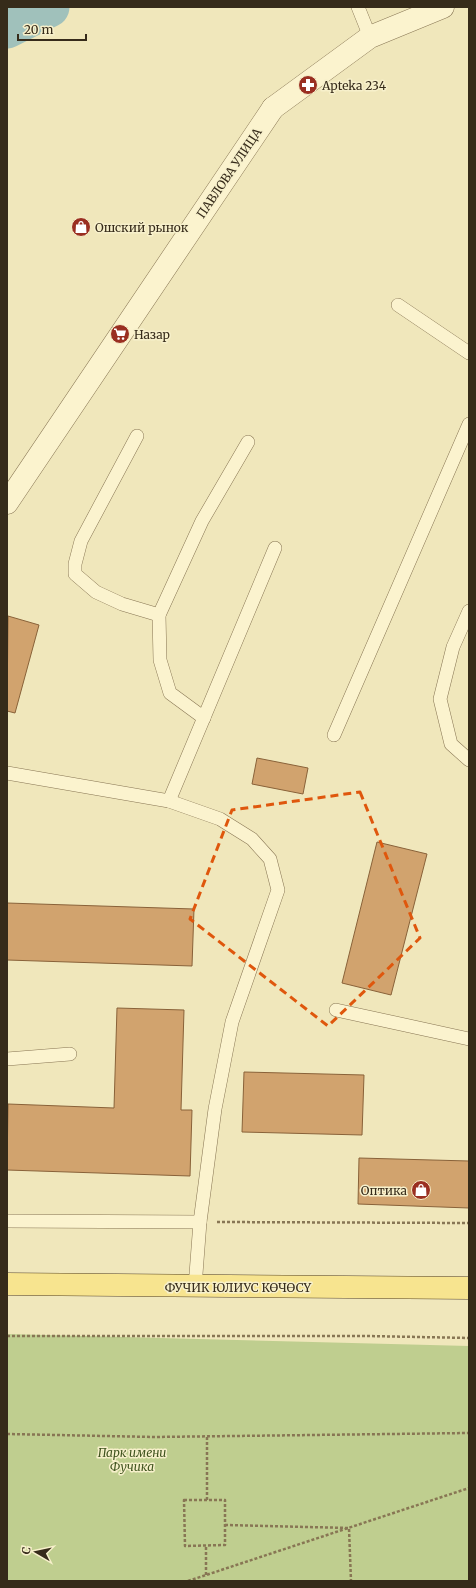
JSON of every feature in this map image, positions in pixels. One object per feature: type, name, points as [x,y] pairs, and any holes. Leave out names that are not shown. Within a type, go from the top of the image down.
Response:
[{"type":"main road","name":"ФУЧИК ЮЛИУС КӨЧӨСҮ","points":[[7,1284],[195,1287],[469,1288]]},
{"type":"street","name":"ПАВЛОВА УЛИЦА","points":[[7,503],[274,108],[370,37],[444,7]]},
{"type":"lane","points":[[358,7],[370,37]]},
{"type":"lane","points":[[398,305],[469,352]]},
{"type":"lane","points":[[334,735],[469,424]]},
{"type":"lane","points":[[137,436],[81,541],[74,564],[75,574],[96,592],[122,604],[158,615]]},
{"type":"lane","points":[[204,718],[170,693],[160,660],[158,615],[202,521],[248,442]]},
{"type":"lane","points":[[169,801],[275,548]]},
{"type":"lane","points":[[469,611],[453,646],[440,699],[451,744],[469,760]]},
{"type":"lane","points":[[7,773],[169,801],[220,819],[252,839],[270,859],[278,890],[232,1022],[215,1109],[200,1222],[195,1287]]},
{"type":"lane","points":[[336,1010],[469,1038]]},
{"type":"lane","points":[[7,1059],[70,1054]]},
{"type":"lane","points":[[7,1221],[200,1222]]},
{"type":"path","points":[[200,1222],[469,1223]]},
{"type":"path","points":[[7,1336],[368,1336],[469,1338]]},
{"type":"path","points":[[7,1434],[207,1436],[469,1433]]},
{"type":"path","points":[[207,1436],[207,1500]]},
{"type":"path","points":[[188,1581],[469,1488]]},
{"type":"path","points":[[184,1500],[225,1500],[225,1525],[225,1545],[185,1546],[184,1500]]},
{"type":"path","points":[[225,1525],[349,1528]]},
{"type":"path","points":[[349,1528],[351,1581]]},
{"type":"path","points":[[206,1546],[206,1575]]},
{"type":"highlighted area","points":[[360,792],[420,938],[328,1026],[190,919],[232,810]]},
{"type":"green space","name":"Парк имени Фучика","points":[[7,1334],[469,1346],[469,1581],[7,1581]]},
{"type":"building","points":[[8,616],[39,625],[15,713],[7,711]]},
{"type":"building","points":[[257,758],[308,768],[303,794],[252,784]]},
{"type":"building","points":[[377,842],[427,854],[391,995],[342,983]]},
{"type":"building","points":[[7,903],[194,909],[192,966],[7,960]]},
{"type":"building","points":[[117,1008],[184,1010],[181,1110],[192,1110],[190,1176],[7,1170],[8,1104],[114,1108]]},
{"type":"building","points":[[244,1072],[364,1075],[362,1135],[242,1132]]},
{"type":"building","points":[[359,1158],[469,1161],[469,1208],[358,1204]]},
{"type":"waterway","points":[[7,28],[49,7]]},
{"type":"place","name":"Apteka 234","points":[[308,85]]},
{"type":"place","name":"Ошский рынок","points":[[81,227]]},
{"type":"place","name":"Назар","points":[[120,334]]},
{"type":"place","name":"Оптика","points":[[421,1190]]}]
